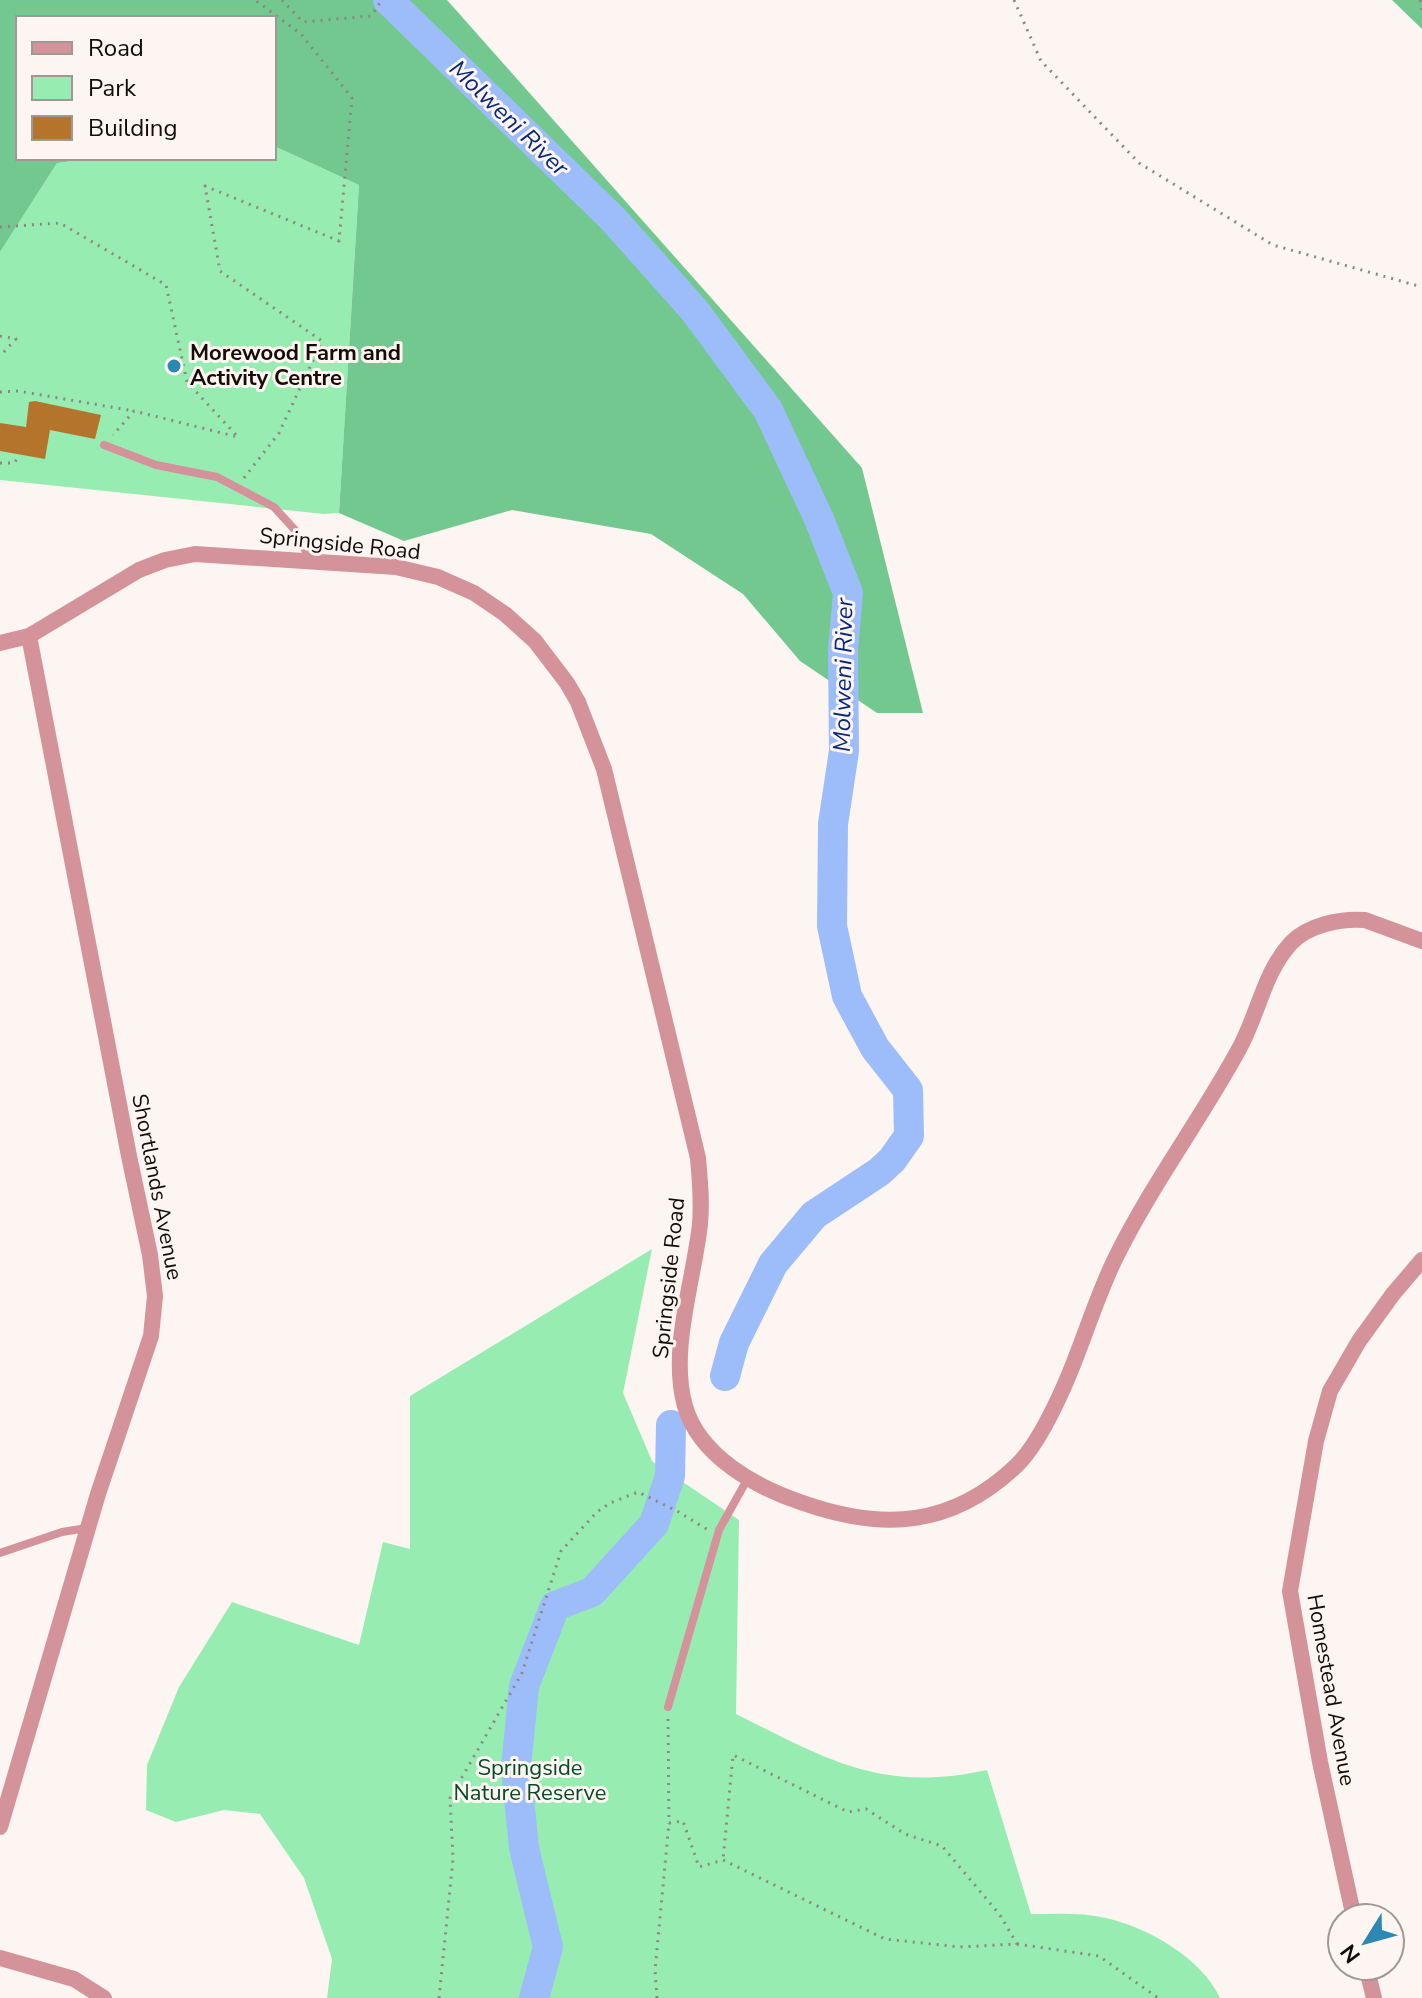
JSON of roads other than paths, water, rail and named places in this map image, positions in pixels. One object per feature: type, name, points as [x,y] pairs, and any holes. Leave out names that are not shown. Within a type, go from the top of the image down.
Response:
[{"type":"street","name":"Springside Road","points":[[0,643],[29,636],[139,570],[165,560],[210,554],[396,567],[438,577],[474,593],[505,614],[535,641],[578,702],[604,769],[698,1158],[702,1192],[700,1225],[683,1330],[680,1380],[684,1405],[690,1421],[707,1445],[748,1478],[825,1511],[887,1522],[924,1517],[957,1506],[989,1488],[1019,1464],[1061,1393],[1115,1258],[1240,1047],[1276,965],[1290,944],[1309,931],[1327,924],[1355,919],[1422,941]]},
{"type":"street","name":"Shortlands Avenue","points":[[0,1827],[88,1528],[151,1336],[154,1316],[154,1276],[29,636]]},
{"type":"street","name":"Homestead Avenue","points":[[1351,1902],[1320,1762],[1290,1591],[1316,1441],[1330,1391],[1359,1341],[1422,1260]]},
{"type":"street","points":[[0,1958],[74,1979],[104,1998]]},
{"type":"lane","points":[[104,445],[156,465],[217,477],[237,487],[281,513],[295,530],[310,560]]},
{"type":"lane","points":[[668,1707],[718,1536],[748,1478]]},
{"type":"lane","points":[[0,1553],[62,1532],[88,1528]]},
{"type":"waterway","name":"Molweni River","points":[[388,0],[613,219],[695,311],[768,410],[819,519],[848,593],[843,650],[844,751],[833,824],[832,926],[847,996],[875,1048],[908,1090],[909,1136],[879,1172],[814,1215],[773,1264],[734,1343],[725,1376]]},
{"type":"waterway","name":"Molweni River","points":[[534,1998],[548,1947],[524,1848],[516,1768],[524,1686],[555,1606],[592,1592],[654,1524],[670,1476],[671,1425]]},
{"type":"place","name":"Morewood Farm and Activity Centre","points":[[174,366]]},
{"type":"park label","name":"Springside Nature Reserve","points":[[530,1780]]}]
